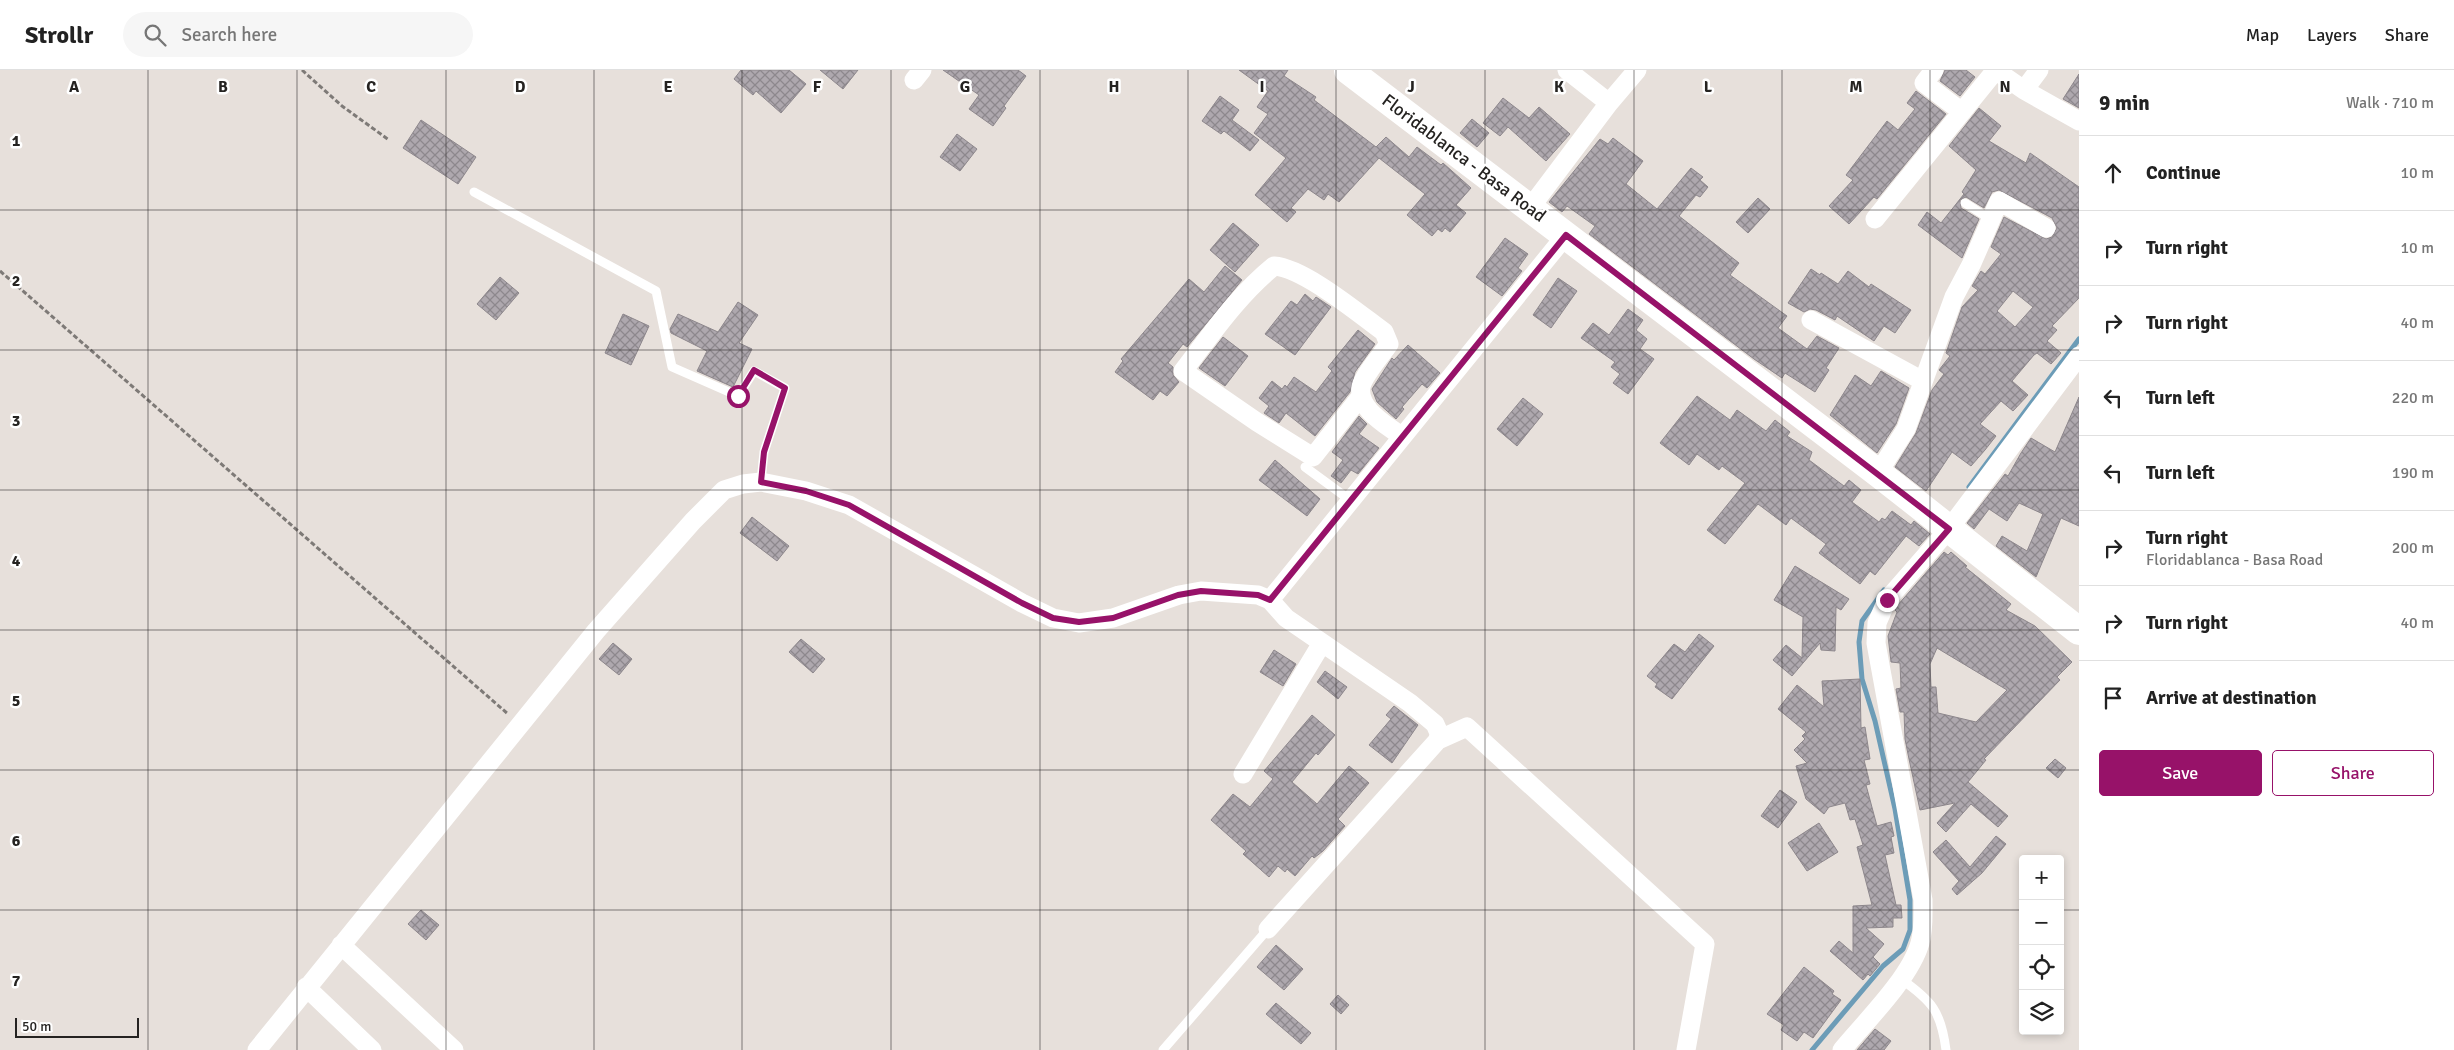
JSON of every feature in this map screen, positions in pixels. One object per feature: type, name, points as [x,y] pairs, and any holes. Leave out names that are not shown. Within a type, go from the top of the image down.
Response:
[{"type":"main road","name":"Floridablanca - Basa Road","points":[[1348,70],[1878,473],[2079,631]]},
{"type":"street","points":[[1567,70],[1609,103]]},
{"type":"street","points":[[1530,208],[1609,103],[1637,70]]},
{"type":"street","points":[[1934,70],[1924,83],[1962,112]]},
{"type":"street","points":[[1875,220],[1995,70],[2024,90],[2079,120]]},
{"type":"street","points":[[2024,90],[2039,70]]},
{"type":"street","points":[[1878,473],[1906,429],[1954,298],[1999,202],[2046,228]]},
{"type":"street","points":[[1270,600],[1401,436],[1566,235]]},
{"type":"street","points":[[1361,396],[1313,457],[1257,422],[1183,371],[1221,322],[1261,277],[1274,266],[1285,267],[1306,278],[1384,332],[1389,344],[1361,386],[1361,396],[1370,412],[1401,436]]},
{"type":"street","points":[[1811,320],[1923,381]]},
{"type":"street","points":[[1842,1050],[1901,979],[1913,961],[1920,942],[1923,900],[1876,643],[1877,623],[1887,600],[1942,524],[2079,356]]},
{"type":"street","points":[[257,1050],[306,987],[596,631],[693,521],[724,490],[743,484],[761,482],[806,491],[849,505],[1022,603],[1053,618],[1079,622],[1113,618],[1178,595],[1201,591],[1258,595],[1270,600],[1286,618],[1410,703],[1435,724],[1439,733],[1438,740]]},
{"type":"street","points":[[1243,774],[1322,643]]},
{"type":"street","points":[[1268,929],[1438,740],[1467,727],[1705,944],[1686,1050]]},
{"type":"street","points":[[341,945],[454,1050]]},
{"type":"street","points":[[306,987],[372,1050]]},
{"type":"lane","points":[[474,192],[656,292],[672,367],[738,396],[754,370],[785,388],[764,452],[761,482]]},
{"type":"lane","points":[[1965,203],[1990,219]]},
{"type":"lane","points":[[1305,467],[1350,500]]},
{"type":"lane","points":[[1163,1050],[1268,929]]},
{"type":"lane","points":[[1901,979],[1926,997],[1943,1024],[1946,1050]]},
{"type":"path","points":[[302,70],[342,106],[389,140]]},
{"type":"path","points":[[0,271],[520,724]]},
{"type":"building","points":[[741,70],[789,70],[806,84],[781,113],[756,91],[753,95],[734,79]]},
{"type":"building","points":[[820,70],[858,70],[843,89]]},
{"type":"building","points":[[943,70],[1018,70],[1026,76],[1004,106],[1006,108],[993,126],[969,109],[979,95]]},
{"type":"building","points":[[1239,70],[1288,70],[1284,76],[1316,97],[1314,100],[1376,147],[1386,137],[1409,157],[1417,147],[1441,165],[1443,163],[1471,188],[1456,205],[1466,213],[1450,232],[1445,228],[1442,232],[1438,229],[1432,236],[1407,215],[1425,194],[1379,158],[1339,202],[1328,194],[1324,200],[1308,189],[1291,208],[1296,212],[1287,222],[1255,195],[1286,158],[1254,133],[1268,114],[1257,107],[1268,91]]},
{"type":"building","points":[[1945,70],[1966,70],[1975,77],[1960,96],[1940,81]]},
{"type":"building","points":[[2079,74],[2079,108],[2063,99]]},
{"type":"building","points":[[1916,91],[1946,114],[1877,199],[1874,197],[1849,224],[1829,206],[1853,180],[1846,175],[1887,121],[1898,130],[1915,109],[1907,103]]},
{"type":"building","points":[[1220,96],[1239,110],[1232,120],[1259,140],[1250,151],[1224,131],[1221,134],[1202,121]]},
{"type":"building","points":[[1503,98],[1529,118],[1539,107],[1570,134],[1546,161],[1508,127],[1500,136],[1483,123]]},
{"type":"building","points":[[1979,108],[2001,126],[1989,141],[2026,163],[2030,153],[2079,187],[2079,298],[2052,326],[2057,330],[2047,341],[2061,353],[2051,364],[2037,353],[2012,381],[2028,395],[2013,411],[2001,401],[1980,424],[1996,436],[1985,450],[1971,466],[1952,452],[1926,491],[1895,467],[1916,433],[1932,390],[1944,374],[1939,370],[1950,356],[1946,353],[1962,307],[1978,290],[1972,286],[1981,271],[1985,274],[2001,254],[1991,247],[2004,217],[2046,239],[2052,237],[2057,228],[2052,218],[1999,190],[1992,192],[1984,208],[1966,197],[1960,200],[1961,208],[1979,219],[1962,258],[1918,225],[1927,212],[1941,223],[1964,194],[1962,192],[1976,170],[1949,146]],"holes":[[[2013,291],[2033,307],[2015,327],[1997,311]]]},
{"type":"building","points":[[1472,119],[1489,133],[1477,147],[1460,133]]},
{"type":"building","points":[[421,120],[476,157],[458,184],[403,148]]},
{"type":"building","points":[[957,134],[977,149],[960,171],[940,157]]},
{"type":"building","points":[[1613,138],[1643,161],[1626,184],[1657,209],[1691,168],[1703,177],[1700,180],[1708,187],[1700,197],[1696,195],[1679,216],[1739,263],[1730,275],[1787,316],[1778,328],[1807,349],[1817,336],[1839,348],[1826,368],[1829,370],[1815,392],[1785,373],[1782,378],[1754,359],[1589,234],[1595,226],[1567,206],[1562,212],[1549,202],[1600,139],[1608,144]]},
{"type":"building","points":[[1758,198],[1770,209],[1748,233],[1736,222]]},
{"type":"building","points":[[1233,223],[1259,245],[1235,272],[1210,250]]},
{"type":"building","points":[[1505,238],[1528,254],[1518,268],[1522,271],[1502,296],[1476,277]]},
{"type":"building","points":[[1225,266],[1242,280],[1187,347],[1183,344],[1168,363],[1173,367],[1173,375],[1179,382],[1167,396],[1160,391],[1153,400],[1115,372],[1123,361],[1121,359],[1189,279],[1204,292]]},
{"type":"building","points":[[1811,269],[1838,284],[1848,271],[1869,287],[1871,284],[1911,310],[1895,333],[1884,326],[1874,341],[1837,316],[1835,320],[1816,310],[1810,309],[1804,312],[1788,303]]},
{"type":"building","points":[[500,277],[519,293],[496,320],[477,304]]},
{"type":"building","points":[[1558,278],[1577,291],[1551,328],[1533,315]]},
{"type":"building","points":[[1305,294],[1313,301],[1316,297],[1331,307],[1295,355],[1265,334],[1291,301],[1297,305]]},
{"type":"building","points":[[738,302],[758,315],[739,343],[752,349],[733,387],[697,371],[707,351],[671,333],[670,329],[678,314],[718,332]]},
{"type":"building","points":[[1628,309],[1643,320],[1636,330],[1647,339],[1640,349],[1654,359],[1628,394],[1613,383],[1620,374],[1611,367],[1615,362],[1581,338],[1593,323],[1609,335]]},
{"type":"building","points":[[623,314],[649,326],[631,365],[605,353]]},
{"type":"building","points":[[1358,330],[1375,344],[1355,372],[1350,392],[1315,436],[1286,413],[1279,423],[1264,413],[1269,406],[1259,398],[1272,381],[1282,389],[1285,385],[1287,387],[1294,377],[1316,392],[1332,371],[1328,367]]},
{"type":"building","points":[[1223,337],[1248,356],[1225,386],[1199,368]]},
{"type":"building","points":[[1408,345],[1440,373],[1427,388],[1422,384],[1402,407],[1404,409],[1396,419],[1377,402],[1372,389],[1392,358],[1394,360]]},
{"type":"building","points":[[1881,371],[1909,388],[1896,424],[1877,453],[1830,415],[1855,375],[1871,386]]},
{"type":"building","points":[[1697,396],[1730,420],[1737,410],[1766,431],[1775,420],[1790,432],[1787,436],[1812,452],[1809,460],[1844,486],[1849,480],[1861,490],[1852,502],[1879,522],[1882,518],[1885,520],[1892,511],[1911,525],[1914,521],[1930,534],[1919,546],[1906,536],[1875,575],[1870,571],[1860,584],[1819,553],[1826,544],[1791,518],[1786,525],[1758,504],[1725,544],[1707,530],[1745,483],[1722,466],[1719,470],[1697,454],[1689,465],[1660,443]]},
{"type":"building","points":[[2079,397],[2079,526],[2061,518],[2036,577],[1996,546],[2002,536],[2027,551],[2043,514],[2019,503],[2007,521],[1989,509],[1974,529],[1967,523],[2005,474],[2008,476],[2031,438],[2055,452]]},
{"type":"building","points":[[1523,398],[1543,414],[1517,446],[1497,429]]},
{"type":"building","points":[[1359,416],[1367,424],[1359,434],[1379,448],[1358,474],[1351,470],[1341,483],[1331,476],[1343,460],[1332,452]]},
{"type":"building","points":[[1275,460],[1320,499],[1307,516],[1259,480]]},
{"type":"building","points":[[752,517],[789,546],[777,561],[740,533]]},
{"type":"building","points":[[1944,552],[1948,555],[1951,552],[1967,566],[1965,567],[2011,604],[2006,610],[2035,626],[2072,662],[2057,677],[2060,680],[1984,759],[1986,760],[1968,782],[2008,816],[1998,827],[1971,804],[1946,832],[1937,823],[1955,803],[1920,810],[1905,739],[1904,712],[1900,712],[1896,689],[1901,688],[1900,663],[1891,662],[1888,636],[1897,612],[1895,610]],"holes":[[[1937,648],[2007,690],[1976,722],[1938,713],[1936,687],[1931,687],[1930,664]]]},
{"type":"building","points":[[1795,566],[1849,599],[1841,610],[1836,607],[1835,651],[1821,650],[1820,643],[1792,676],[1773,660],[1786,645],[1802,658],[1803,617],[1774,600]]},
{"type":"building","points":[[1699,634],[1714,646],[1672,699],[1655,687],[1657,684],[1647,676],[1674,644],[1685,652]]},
{"type":"building","points":[[801,639],[825,659],[813,673],[789,652]]},
{"type":"building","points":[[613,643],[632,659],[619,675],[599,659]]},
{"type":"building","points":[[1274,650],[1296,664],[1283,686],[1260,672]]},
{"type":"building","points":[[1325,671],[1347,687],[1338,699],[1317,682]]},
{"type":"building","points":[[1860,679],[1861,728],[1865,727],[1870,759],[1864,760],[1870,784],[1866,785],[1877,826],[1891,822],[1894,836],[1891,837],[1894,853],[1885,855],[1896,905],[1901,905],[1902,918],[1893,918],[1893,927],[1866,928],[1884,944],[1873,957],[1880,964],[1870,976],[1868,974],[1863,980],[1830,951],[1839,941],[1853,953],[1853,906],[1872,905],[1857,847],[1863,845],[1855,819],[1850,820],[1845,803],[1829,807],[1824,814],[1806,799],[1796,766],[1807,763],[1794,750],[1805,739],[1802,736],[1806,732],[1778,709],[1797,685],[1824,707],[1822,681]]},
{"type":"building","points":[[1394,706],[1418,725],[1392,763],[1369,745],[1391,719],[1386,715]]},
{"type":"building","points":[[1312,715],[1335,735],[1318,755],[1316,753],[1292,782],[1317,804],[1349,766],[1369,783],[1338,819],[1345,826],[1323,851],[1314,858],[1312,856],[1295,876],[1287,869],[1285,872],[1278,866],[1269,877],[1243,854],[1246,851],[1211,820],[1233,794],[1250,807],[1273,779],[1264,771]]},
{"type":"building","points":[[2055,759],[2066,768],[2058,778],[2046,768]]},
{"type":"building","points":[[1780,790],[1797,802],[1778,828],[1761,816]]},
{"type":"building","points":[[1819,823],[1838,852],[1807,871],[1788,843]]},
{"type":"building","points":[[1996,836],[2006,844],[1982,873],[1957,895],[1952,889],[1959,881],[1933,852],[1946,840],[1970,867]]},
{"type":"building","points":[[421,910],[439,925],[426,940],[408,924]]},
{"type":"building","points":[[1276,945],[1303,969],[1284,990],[1257,967]]},
{"type":"building","points":[[1804,967],[1834,991],[1832,994],[1841,1000],[1813,1038],[1804,1032],[1797,1041],[1781,1030],[1784,1025],[1767,1014]]},
{"type":"building","points":[[1338,995],[1349,1005],[1341,1014],[1330,1004]]},
{"type":"building","points":[[1276,1003],[1311,1033],[1301,1044],[1266,1014]]},
{"type":"building","points":[[1875,1029],[1891,1041],[1884,1050],[1857,1050]]},
{"type":"waterway","points":[[1969,487],[2079,339]]},
{"type":"waterway","points":[[1812,1050],[1883,966],[1903,949],[1910,930],[1910,900],[1895,809],[1875,721],[1862,679],[1859,642],[1862,621],[1884,590]]},
{"type":"route","points":[[738,396],[754,370],[785,388],[764,452],[761,482],[779,484],[806,491],[849,505],[1022,603],[1053,618],[1079,622],[1113,618],[1178,595],[1201,591],[1258,595],[1270,600],[1401,436],[1566,235],[1949,529],[1887,600]]}]
